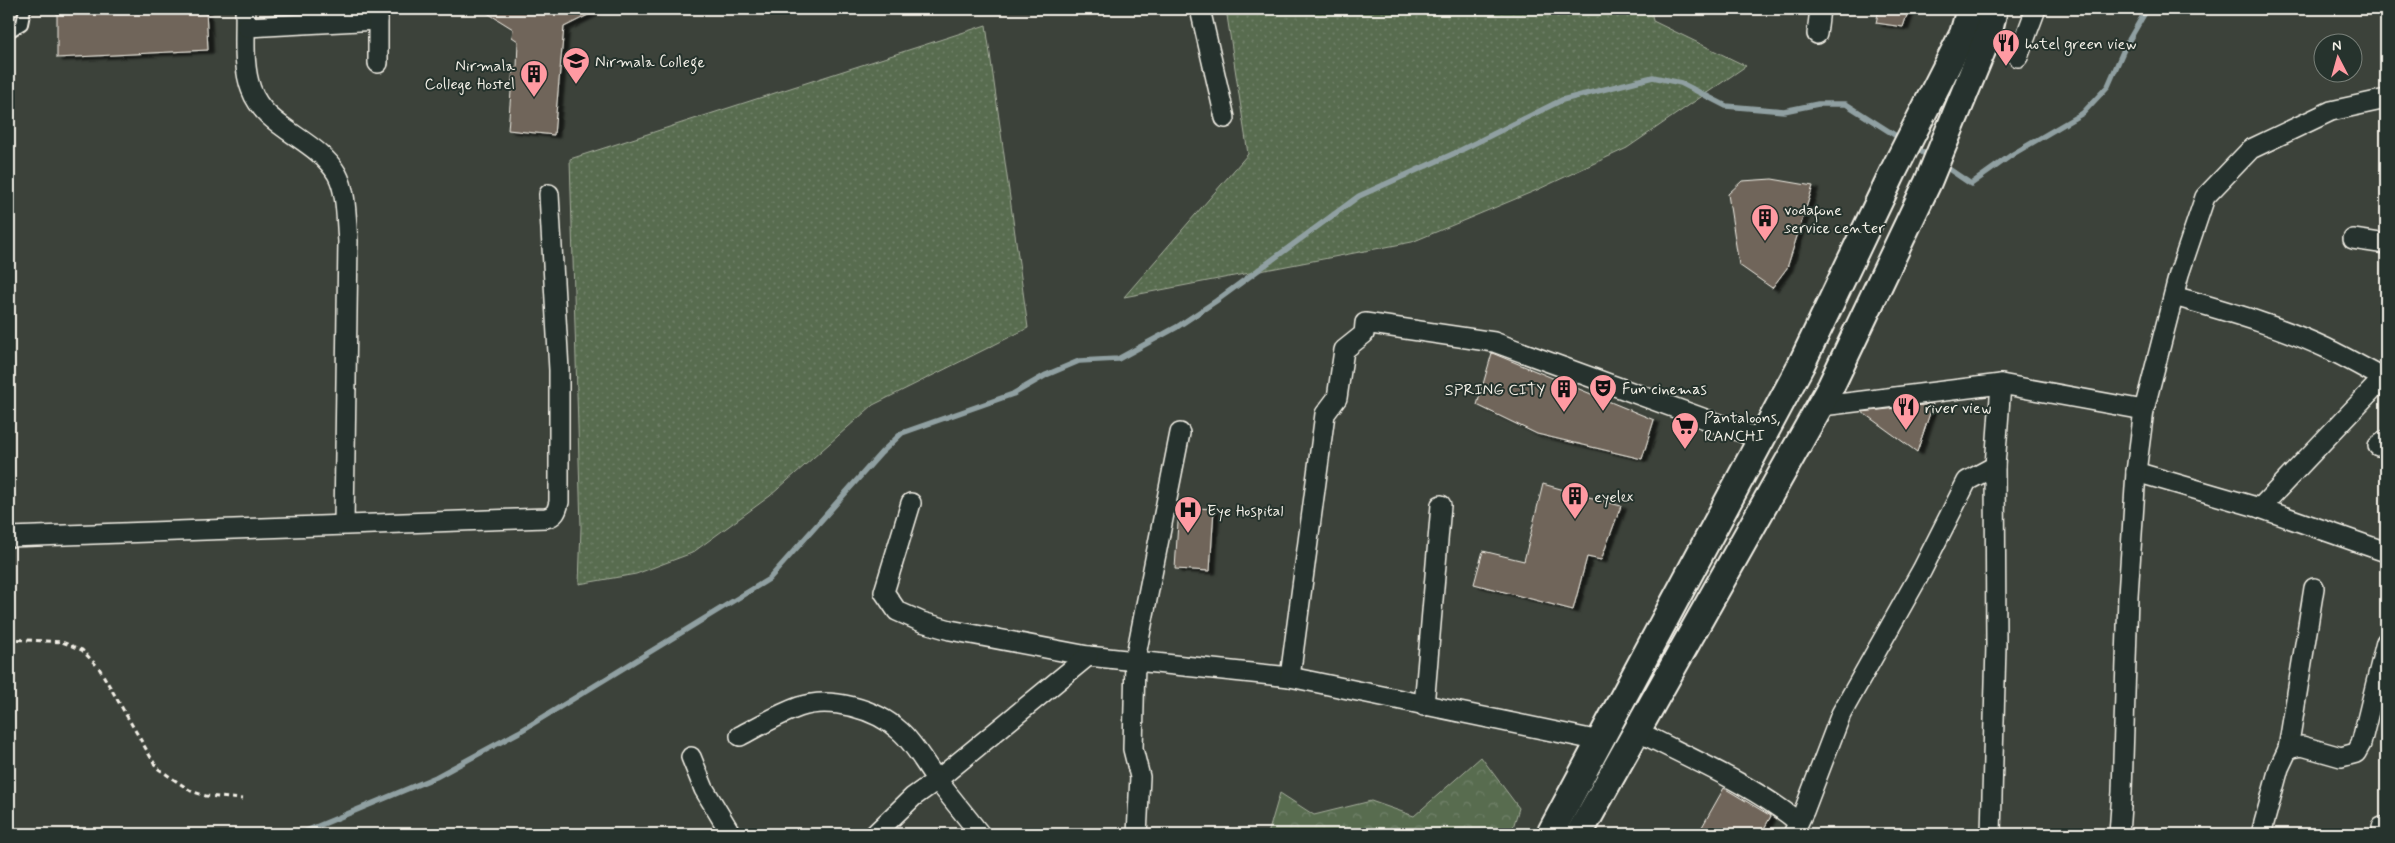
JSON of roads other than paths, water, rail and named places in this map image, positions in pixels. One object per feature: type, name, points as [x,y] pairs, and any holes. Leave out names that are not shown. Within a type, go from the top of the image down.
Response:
[{"type":"main road","points":[[1550,834],[1763,440],[1894,170],[1964,34],[1970,9]]},
{"type":"main road","points":[[1579,834],[1822,406],[1928,182],[1988,36],[1994,9]]},
{"type":"main road","points":[[1866,230],[1899,240]]},
{"type":"street","points":[[1200,9],[1225,118]]},
{"type":"street","points":[[1817,34],[1820,9]]},
{"type":"street","points":[[2018,57],[2036,9]]},
{"type":"street","points":[[344,524],[348,241],[344,199],[338,175],[327,161],[274,120],[258,104],[250,88],[245,18],[378,14],[378,64]]},
{"type":"street","points":[[2119,834],[2128,596],[2136,472],[2144,410],[2174,296],[2205,197],[2251,149],[2331,111],[2386,99]]},
{"type":"street","points":[[9,537],[546,518],[552,516],[557,512],[559,488],[559,370],[549,194]]},
{"type":"street","points":[[2353,239],[2386,244]]},
{"type":"street","points":[[2174,296],[2256,321],[2325,348],[2385,377],[2260,508]]},
{"type":"street","points":[[1290,677],[1325,414],[1337,398],[1344,350],[1364,334],[1365,323],[1494,342],[1763,440]]},
{"type":"street","points":[[1822,406],[2001,384],[2144,410]]},
{"type":"street","points":[[1991,834],[1996,645],[1995,466],[2001,384]]},
{"type":"street","points":[[1137,834],[1140,777],[1133,749],[1135,660],[1180,433]]},
{"type":"street","points":[[1796,828],[1842,714],[1922,570],[1967,481],[1995,466]]},
{"type":"street","points":[[2136,472],[2260,508],[2386,552]]},
{"type":"street","points":[[911,503],[884,592],[897,611],[922,622],[950,630],[1088,656],[1290,677],[1600,741]]},
{"type":"street","points":[[1424,706],[1441,505]]},
{"type":"street","points":[[2261,834],[2279,768],[2288,749],[2314,588]]},
{"type":"street","points":[[2288,749],[2302,746],[2341,757],[2356,753],[2361,744],[2386,642]]},
{"type":"street","points":[[875,834],[914,798],[1088,656]]},
{"type":"street","points":[[740,736],[800,707],[819,704],[853,708],[887,720],[902,732],[980,834]]},
{"type":"street","points":[[1637,731],[1722,775],[1786,812],[1796,828]]},
{"type":"street","points":[[691,757],[704,789],[731,834]]},
{"type":"lane","points":[[9,32],[22,24],[25,9]]},
{"type":"waterway","points":[[1943,165],[1971,184],[2013,154],[2083,113],[2108,86],[2125,47],[2147,9]]},
{"type":"waterway","points":[[299,834],[436,777],[519,732],[769,579],[881,453],[902,433],[1013,394],[1046,375],[1079,361],[1118,359],[1177,327],[1216,301],[1359,196],[1455,153],[1562,100],[1653,77],[1681,83],[1726,106],[1784,111],[1818,104],[1846,104],[1901,139]]},
{"type":"waterway","points":[[1913,146],[1931,158]]},
{"type":"place","name":"hotel green view","points":[[2006,67]]},
{"type":"place","name":"Nirmala College","points":[[576,85]]},
{"type":"place","name":"Nirmala College Hostel","points":[[534,98]]},
{"type":"place","name":"vodafone service center","points":[[1765,242]]},
{"type":"place","name":"Fun cinemas","points":[[1603,412]]},
{"type":"place","name":"SPRING CITY","points":[[1564,413]]},
{"type":"place","name":"river view","points":[[1906,431]]},
{"type":"place","name":"Pantaloons, RANCHI","points":[[1685,450]]},
{"type":"place","name":"eyelex","points":[[1575,520]]},
{"type":"place","name":"Eye Hospital","points":[[1188,534]]}]
